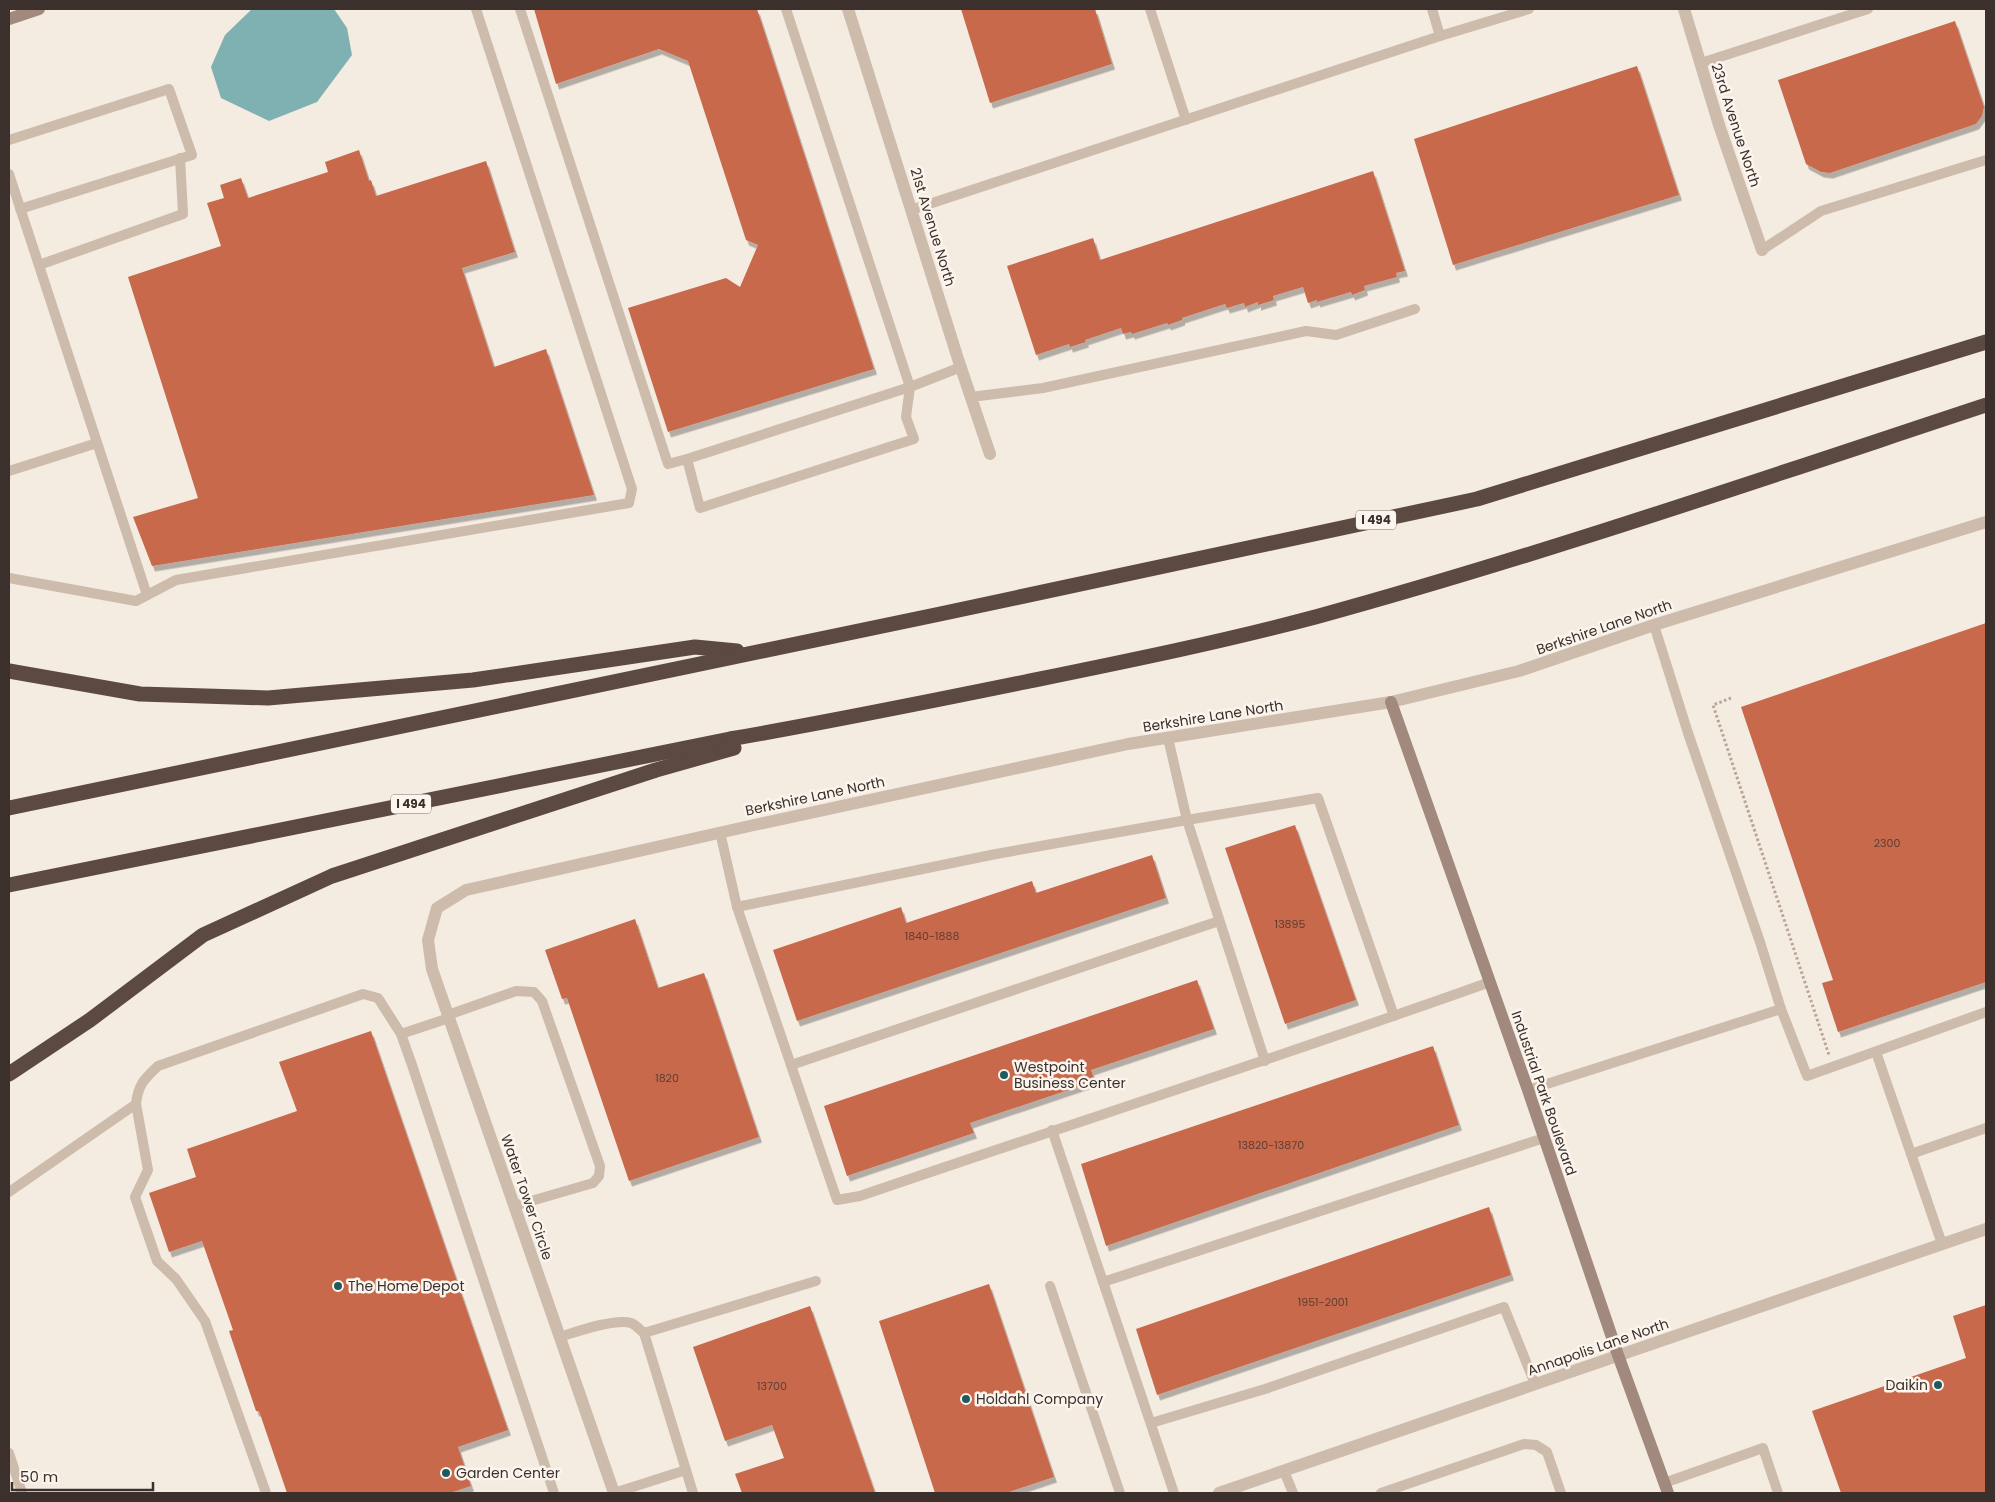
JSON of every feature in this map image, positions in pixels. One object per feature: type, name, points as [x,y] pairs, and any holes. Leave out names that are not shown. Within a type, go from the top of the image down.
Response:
[{"type":"highway","name":"I 494","points":[[9,808],[960,610],[1477,499],[1986,342]]},
{"type":"highway","name":"I 494","points":[[9,885],[720,741],[814,725],[1134,660],[1317,616],[1492,565],[1668,510],[1986,405]]},
{"type":"highway","points":[[9,671],[140,694],[268,698],[473,680],[695,648],[754,653]]},
{"type":"highway","points":[[9,1074],[90,1020],[203,935],[332,876],[656,770],[814,725]]},
{"type":"street","points":[[9,19],[39,9]]},
{"type":"street","name":"21st Avenue North","points":[[848,9],[990,454]]},
{"type":"street","name":"23rd Avenue North","points":[[1684,9],[1719,125],[1762,250]]},
{"type":"street","name":"Berkshire Lane North","points":[[437,908],[466,890],[720,832],[1128,744],[1391,702],[1520,671],[1654,625],[1986,522]]},
{"type":"street","name":"Industrial Park Boulevard","points":[[1391,702],[1666,1488]]},
{"type":"street","name":"Water Tower Circle","points":[[437,908],[428,940],[432,969],[614,1493]]},
{"type":"street","name":"Annapolis Lane North","points":[[1219,1493],[1232,1491],[1284,1471],[1986,1229]]},
{"type":"lane","points":[[9,578],[136,601],[176,580],[630,503],[632,490],[476,9]]},
{"type":"lane","points":[[520,9],[668,464],[910,386],[961,367]]},
{"type":"lane","points":[[687,459],[700,508],[914,439],[906,417],[910,386],[786,9]]},
{"type":"lane","points":[[1150,9],[1186,120]]},
{"type":"lane","points":[[1432,9],[1440,36]]},
{"type":"lane","points":[[911,210],[1440,36],[1529,9]]},
{"type":"lane","points":[[1701,63],[1868,9]]},
{"type":"lane","points":[[9,140],[169,89],[192,154],[20,209]]},
{"type":"lane","points":[[39,265],[183,214],[180,158]]},
{"type":"lane","points":[[1762,250],[1821,211],[1986,160]]},
{"type":"lane","points":[[9,174],[147,595]]},
{"type":"lane","points":[[971,396],[1043,388],[1306,331],[1336,335],[1415,309]]},
{"type":"lane","points":[[9,471],[97,443]]},
{"type":"lane","points":[[1654,625],[1781,1008],[1806,1076],[1833,1068],[1986,1012]]},
{"type":"lane","points":[[1168,738],[1187,820],[1265,1061]]},
{"type":"lane","points":[[737,907],[996,854],[1318,798],[1394,1016]]},
{"type":"lane","points":[[720,832],[737,907],[837,1200],[860,1196],[1052,1130],[1265,1061],[1490,982]]},
{"type":"lane","points":[[791,1065],[1219,920]]},
{"type":"lane","points":[[401,1034],[516,991],[534,992],[542,1001],[600,1166],[599,1176],[592,1182],[514,1206]]},
{"type":"lane","points":[[266,1493],[205,1321],[176,1278],[157,1261],[134,1197],[148,1170],[136,1104],[138,1091],[144,1080],[158,1066],[363,994],[378,998],[401,1034],[554,1493]]},
{"type":"lane","points":[[1528,1090],[1781,1008]]},
{"type":"lane","points":[[1876,1052],[1942,1244]]},
{"type":"lane","points":[[9,1192],[136,1104]]},
{"type":"lane","points":[[1911,1154],[1986,1128]]},
{"type":"lane","points":[[1052,1130],[1174,1493]]},
{"type":"lane","points":[[1103,1282],[1544,1138]]},
{"type":"lane","points":[[644,1333],[816,1282]]},
{"type":"lane","points":[[1050,1286],[1120,1493]]},
{"type":"lane","points":[[1151,1424],[1266,1389],[1504,1307],[1535,1384]]},
{"type":"lane","points":[[559,1336],[613,1323],[626,1322],[644,1333],[693,1493]]},
{"type":"lane","points":[[1382,1493],[1524,1444],[1536,1445],[1547,1452],[1562,1493]]},
{"type":"lane","points":[[1666,1488],[1763,1448],[1778,1493]]},
{"type":"lane","points":[[9,1453],[22,1493]]},
{"type":"lane","points":[[614,1493],[686,1470]]},
{"type":"lane","points":[[1284,1471],[1293,1493]]},
{"type":"path","points":[[1731,698],[1713,705],[1833,1068]]},
{"type":"water","points":[[252,9],[334,9],[347,28],[352,55],[317,102],[269,121],[221,98],[211,67],[225,35]]},
{"type":"building","points":[[534,9],[757,9],[874,369],[668,432],[628,308],[726,278],[740,287],[758,245],[746,240],[688,61],[659,49],[556,84]]},
{"type":"building","points":[[961,9],[1095,9],[1112,64],[990,103]]},
{"type":"building","points":[[1955,21],[1984,107],[1982,116],[1976,124],[1830,173],[1821,172],[1806,164],[1778,80]]},
{"type":"building","points":[[1637,66],[1679,195],[1453,265],[1414,139]]},
{"type":"building","points":[[359,150],[376,196],[486,161],[515,252],[462,268],[494,367],[546,349],[594,495],[152,566],[133,517],[198,498],[128,277],[221,246],[207,203],[224,198],[220,185],[241,178],[248,198],[328,172],[325,162]]},
{"type":"building","points":[[1373,171],[1405,271],[1396,273],[1397,277],[1364,286],[1365,290],[1352,295],[1351,292],[1308,303],[1303,287],[1273,296],[1274,300],[1258,305],[1258,302],[1245,307],[1244,303],[1227,308],[1225,304],[1182,318],[1182,320],[1168,325],[1167,323],[1132,334],[1131,332],[1123,334],[1121,328],[1085,340],[1086,342],[1070,347],[1069,344],[1036,355],[1007,266],[1093,238],[1100,260]]},
{"type":"building","points":[[1986,623],[1986,982],[1838,1032],[1822,983],[1833,980],[1741,707]]},
{"type":"building","points":[[1295,825],[1356,1000],[1285,1024],[1225,848]]},
{"type":"building","points":[[1152,855],[1166,898],[797,1021],[773,950],[901,907],[906,923],[1032,881],[1036,893]]},
{"type":"building","points":[[635,919],[658,988],[704,973],[759,1137],[629,1181],[567,998],[562,999],[545,950]]},
{"type":"building","name":"Westpoint Business Center","points":[[1197,980],[1214,1029],[1091,1070],[1095,1081],[970,1123],[974,1133],[847,1176],[824,1106]]},
{"type":"building","name":"The Home Depot","points":[[371,1031],[508,1430],[458,1447],[471,1486],[450,1493],[287,1493],[259,1411],[256,1411],[229,1331],[233,1330],[202,1241],[169,1252],[149,1193],[196,1177],[187,1149],[297,1111],[279,1062]]},
{"type":"building","points":[[1433,1046],[1459,1125],[1106,1246],[1081,1164]]},
{"type":"building","points":[[1489,1207],[1511,1275],[1157,1395],[1136,1329]]},
{"type":"building","name":"Holdahl Company","points":[[989,1284],[1054,1477],[1006,1493],[935,1493],[879,1321]]},
{"type":"building","name":"Daikin","points":[[1986,1305],[1986,1493],[1841,1493],[1812,1411],[1966,1358],[1953,1316]]},
{"type":"building","points":[[810,1306],[875,1493],[742,1493],[735,1474],[784,1458],[772,1425],[725,1441],[693,1347]]},
{"type":"place","name":"Westpoint Business Center","points":[[1004,1075]]},
{"type":"place","name":"The Home Depot","points":[[338,1286]]},
{"type":"place","name":"Daikin","points":[[1938,1385]]},
{"type":"place","name":"Holdahl Company","points":[[966,1399]]},
{"type":"place","name":"Garden Center","points":[[446,1473]]}]
